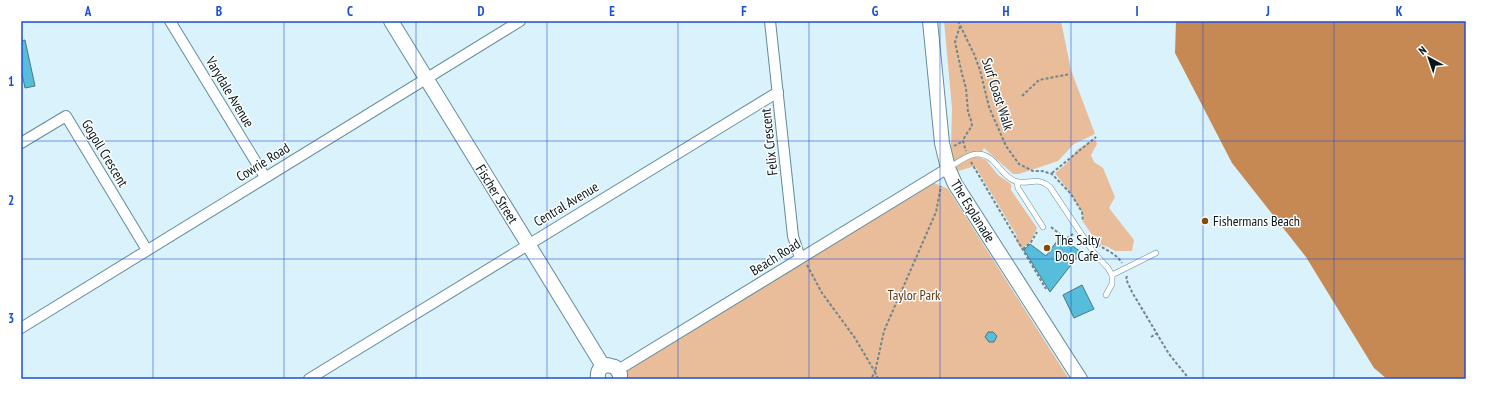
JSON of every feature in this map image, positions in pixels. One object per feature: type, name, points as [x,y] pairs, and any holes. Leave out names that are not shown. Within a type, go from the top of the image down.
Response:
[{"type":"street","name":"Varydale Avenue","points":[[170,21],[265,177]]},
{"type":"street","name":"Fischer Street","points":[[391,21],[528,244],[601,373],[612,365],[615,367],[619,375]]},
{"type":"street","name":"Cowrie Road","points":[[21,328],[520,21]]},
{"type":"street","name":"Felix Crescent","points":[[770,21],[793,236],[801,258]]},
{"type":"street","name":"The Esplanade","points":[[930,21],[942,143],[948,168],[955,184],[1080,379]]},
{"type":"street","name":"Central Avenue","points":[[308,379],[778,92]]},
{"type":"street","name":"Gogoll Crescent","points":[[21,143],[66,116],[147,250]]},
{"type":"street","name":"Beach Road","points":[[619,375],[801,258],[948,168]]},
{"type":"lane","points":[[948,168],[971,155],[982,154],[987,156],[1006,175],[1017,182],[1040,181],[1050,187],[1094,252],[1108,268],[1112,276],[1112,284],[1106,296]]},
{"type":"lane","points":[[1017,182],[1018,188],[1043,227]]},
{"type":"lane","points":[[1112,276],[1156,253]]},
{"type":"path","name":"Surf Coast Walk","points":[[958,21],[974,54],[980,70],[989,107],[1006,146],[1020,164],[1033,171],[1042,171],[1052,174]]},
{"type":"path","points":[[1022,96],[1040,80],[1070,74]]},
{"type":"path","points":[[1084,226],[1082,212],[1071,194],[1052,174],[1096,137]]},
{"type":"path","points":[[871,379],[884,331],[936,212],[941,186]]},
{"type":"path","points":[[1023,249],[1031,242],[1038,231],[1047,225],[1066,239],[1076,232]]},
{"type":"path","points":[[1096,242],[1120,258],[1123,264]]},
{"type":"path","points":[[801,258],[822,292],[855,338],[878,379]]},
{"type":"path","points":[[1128,273],[1126,279],[1132,292],[1169,354],[1188,379]]},
{"type":"path","points":[[1151,337],[1157,333]]},
{"type":"green space","points":[[944,21],[1061,21],[1071,70],[1095,134],[1074,144],[1058,161],[1019,174],[1013,174],[984,148],[979,157],[986,160],[998,175],[1011,184],[1011,190],[1037,228],[1029,243],[1024,247],[1021,248],[1016,241],[1017,236],[975,166],[958,171],[951,154],[952,108]]},
{"type":"green space","points":[[1095,139],[1097,144],[1091,155],[1094,162],[1103,168],[1115,197],[1109,208],[1134,240],[1132,251],[1115,251],[1102,245],[1094,238],[1084,223],[1082,212],[1071,194],[1055,173],[1065,165],[1078,149]]},
{"type":"green space","name":"Taylor Park","points":[[934,183],[948,189],[1069,379],[623,379],[626,370]]},
{"type":"shaded area","points":[[1176,21],[1466,21],[1466,379],[1387,379],[1374,368],[1306,257],[1232,163],[1175,53]]},
{"type":"building","points":[[25,40],[35,86],[25,88],[21,69],[21,41]]},
{"type":"building","points":[[1060,237],[1081,252],[1050,292],[1024,250],[1030,244],[1046,256]]},
{"type":"building","points":[[1082,285],[1094,309],[1074,318],[1063,295]]},
{"type":"building","points":[[988,332],[993,332],[997,336],[994,342],[989,342],[985,337]]},
{"type":"place","name":"Fishermans Beach","points":[[1205,221]]},
{"type":"place","name":"The Salty Dog Cafe","points":[[1047,248]]}]
